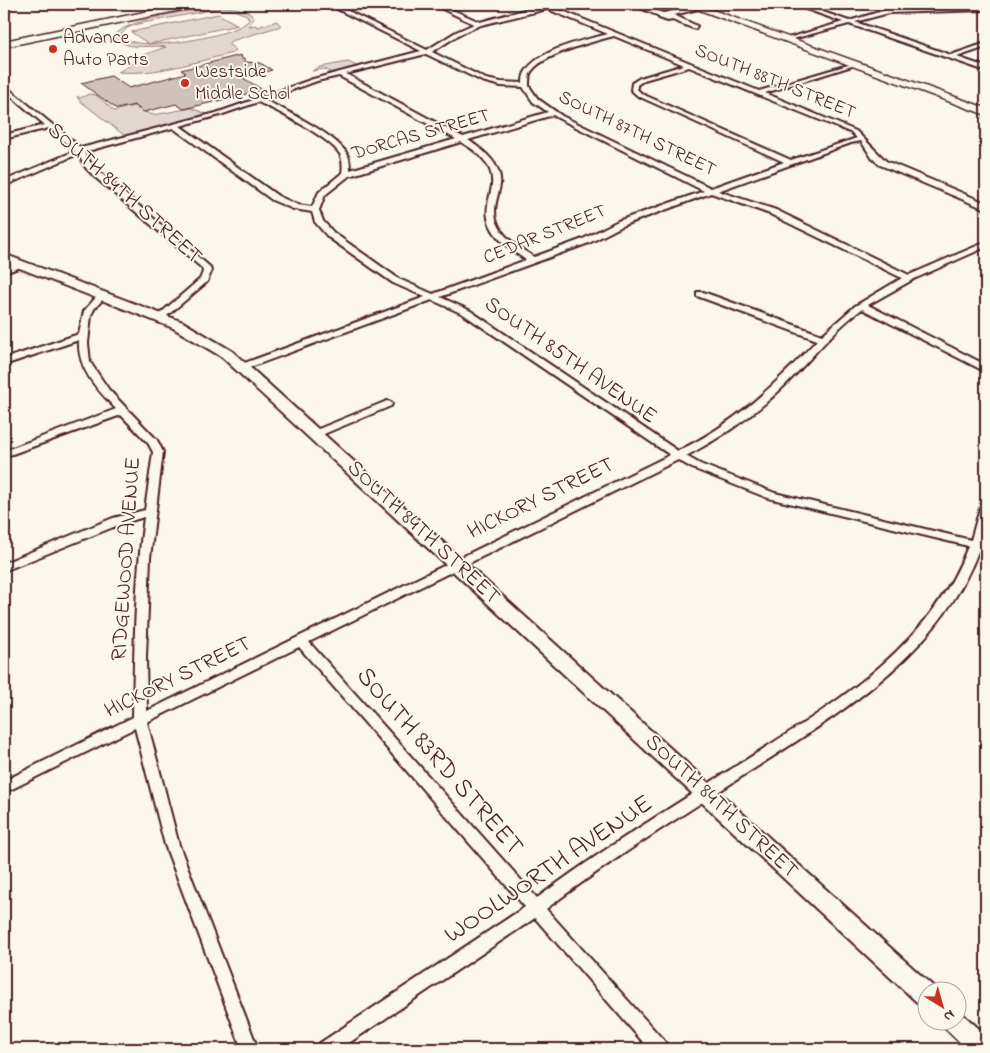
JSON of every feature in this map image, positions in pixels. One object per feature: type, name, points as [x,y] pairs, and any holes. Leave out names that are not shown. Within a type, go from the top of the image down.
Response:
[{"type":"main road","points":[[4,42],[179,4]]},
{"type":"main road","points":[[4,42],[195,4]]},
{"type":"main road","points":[[687,8],[699,8],[986,112]]},
{"type":"main road","points":[[4,258],[159,318]]},
{"type":"main road","name":"SOUTH 84TH STREET","points":[[159,318],[202,338],[228,354],[918,988]]},
{"type":"main road","points":[[964,1030],[984,1049]]},
{"type":"street","points":[[330,4],[489,82],[505,85],[526,85],[526,77],[530,70],[547,55],[569,46],[614,34]]},
{"type":"street","points":[[435,4],[480,24]]},
{"type":"street","points":[[4,184],[80,151],[175,126],[300,85],[428,52],[436,49],[458,33],[480,24],[543,5],[559,4]]},
{"type":"street","points":[[795,4],[986,68]]},
{"type":"street","name":"SOUTH 88TH STREET","points":[[543,5],[854,132],[862,139],[877,159],[883,163],[986,206]]},
{"type":"street","points":[[642,7],[695,27]]},
{"type":"street","points":[[670,16],[687,8]]},
{"type":"street","points":[[787,40],[877,13],[903,10],[986,8]]},
{"type":"street","points":[[951,56],[986,45]]},
{"type":"street","points":[[759,93],[853,64]]},
{"type":"street","points":[[690,65],[644,78],[633,85],[634,90],[640,95],[790,162]]},
{"type":"street","points":[[341,74],[483,154],[495,171],[497,184],[491,210],[496,228],[510,244],[532,260]]},
{"type":"street","name":"SOUTH 87TH STREET","points":[[526,85],[534,99],[553,113],[711,191],[778,214],[910,279]]},
{"type":"street","name":"SOUTH 84TH STREET","points":[[4,88],[80,151],[89,166],[206,266],[207,272],[204,280],[159,318]]},
{"type":"street","points":[[4,99],[14,96]]},
{"type":"street","points":[[258,100],[277,109],[337,146],[346,159],[346,174]]},
{"type":"street","name":"DORCAS STREET","points":[[315,210],[322,194],[346,174],[553,113]]},
{"type":"street","points":[[4,138],[50,126]]},
{"type":"street","points":[[175,126],[275,198],[296,207],[315,210]]},
{"type":"street","name":"CEDAR STREET","points":[[242,367],[586,241],[621,224],[790,162],[850,141],[862,139]]},
{"type":"street","name":"SOUTH 85TH AVENUE","points":[[315,210],[319,222],[330,235],[396,281],[466,312],[677,456],[720,477],[772,496],[981,546]]},
{"type":"street","name":"HICKORY STREET","points":[[4,787],[677,456],[720,433],[750,412],[784,382],[842,320],[862,305],[910,279],[986,244]]},
{"type":"street","points":[[4,271],[21,264]]},
{"type":"street","points":[[700,294],[824,339]]},
{"type":"street","name":"RIDGEWOOD AVENUE","points":[[102,296],[90,306],[86,314],[83,354],[88,369],[153,442],[158,452],[144,558],[140,656],[140,719],[172,845],[250,1049]]},
{"type":"street","points":[[862,305],[986,369]]},
{"type":"street","points":[[4,362],[84,335]]},
{"type":"street","points":[[315,434],[388,404]]},
{"type":"street","points":[[4,454],[124,410]]},
{"type":"street","name":"WOOLWORTH AVENUE","points":[[326,1049],[848,698],[904,653],[930,626],[951,597],[981,546],[986,508]]},
{"type":"street","points":[[4,567],[117,521],[149,512]]},
{"type":"street","name":"SOUTH 83RD STREET","points":[[300,642],[660,1049]]},
{"type":"shaded area","points":[[220,7],[240,9],[251,14],[254,18],[249,26],[255,25],[258,27],[277,21],[281,26],[231,41],[228,44],[236,50],[232,53],[161,70],[118,72],[142,59],[143,55],[166,47],[133,46],[120,42],[115,37],[119,31],[141,21],[199,9]],"holes":[[[216,9],[233,10],[247,15],[249,20],[241,26],[207,37],[186,41],[145,44],[130,41],[121,35],[127,28],[138,24]]]},
{"type":"shaded area","points":[[218,14],[238,25],[149,44],[131,32]]},
{"type":"shaded area","points":[[348,62],[357,66],[333,73],[324,69],[312,71],[320,67]]},
{"type":"shaded area","points":[[89,94],[96,95],[114,111],[142,104],[145,106],[137,109],[153,115],[192,108],[206,114],[125,136],[79,100],[77,96],[80,98]]},
{"type":"building","name":"Westside Middle Schol","points":[[241,55],[245,62],[260,63],[272,70],[243,78],[263,90],[184,109],[176,104],[144,112],[134,105],[117,109],[81,83],[111,76],[129,88],[186,73],[181,70]]},
{"type":"place","name":"Advance Auto Parts","points":[[53,49]]},
{"type":"place","name":"Westside Middle Schol","points":[[185,83]]}]
